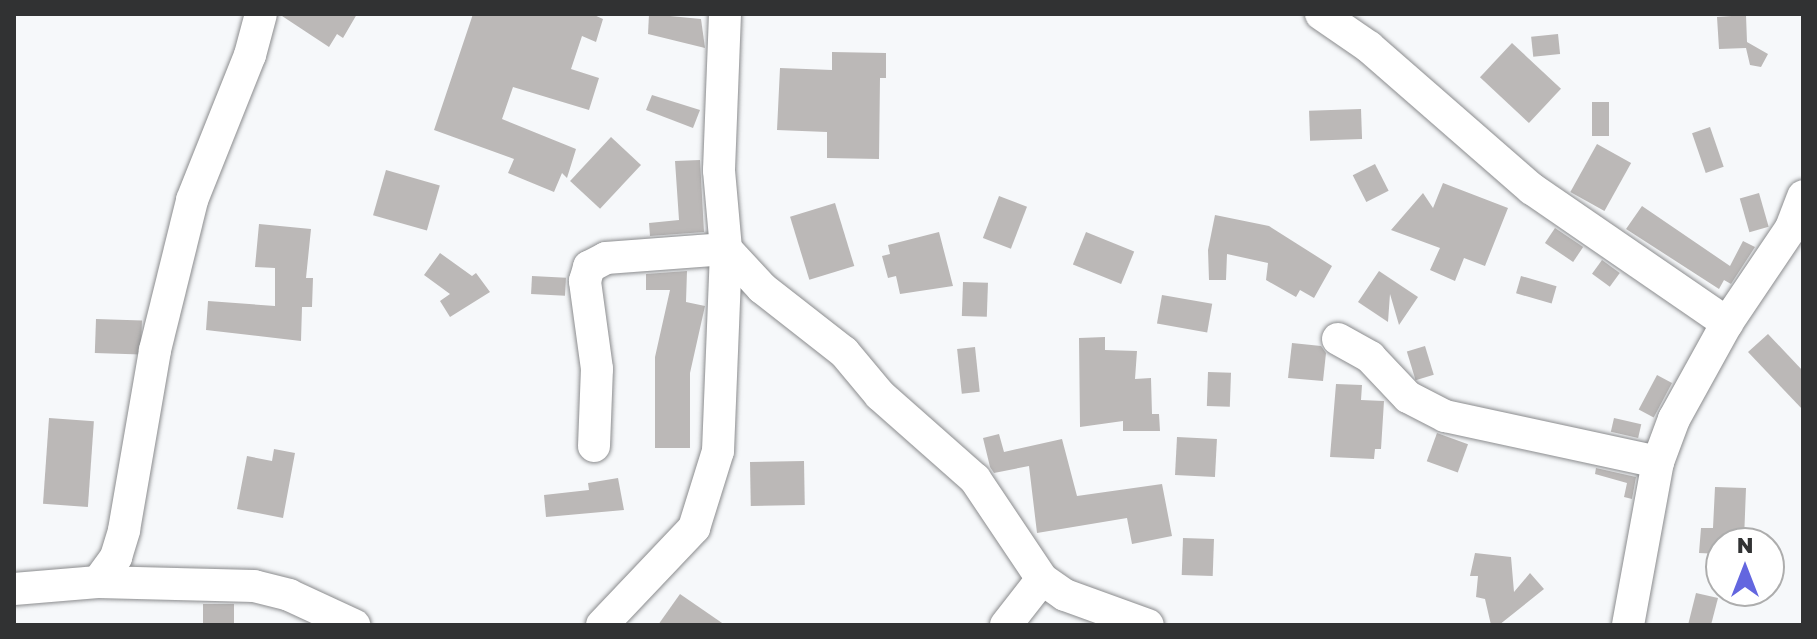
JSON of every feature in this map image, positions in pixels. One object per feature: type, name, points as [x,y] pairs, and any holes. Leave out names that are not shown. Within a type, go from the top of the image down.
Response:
[{"type":"street","points":[[98,582],[116,557],[124,530],[155,350],[192,200],[250,55],[261,14]]},
{"type":"street","points":[[602,625],[694,528],[706,495],[723,404],[726,249],[719,170],[725,14]]},
{"type":"street","points":[[1321,14],[1369,47],[1532,189],[1727,323]]},
{"type":"street","points":[[1628,625],[1658,462],[1674,419],[1727,323],[1772,261],[1803,196]]},
{"type":"street","points":[[594,446],[597,369],[585,281],[589,267],[606,258],[726,249]]},
{"type":"street","points":[[726,249],[762,288],[844,352],[880,395],[975,479],[1042,579],[1065,595],[1148,625]]},
{"type":"street","points":[[1338,339],[1370,357],[1408,397],[1445,416],[1658,462]]},
{"type":"street","points":[[1006,625],[1042,579]]},
{"type":"street","points":[[14,589],[98,582],[254,586],[289,595],[315,618],[354,625]]},
{"type":"building","points":[[279,14],[357,14],[343,38],[337,34],[329,47]]},
{"type":"building","points":[[473,14],[592,14],[603,19],[596,42],[582,36],[571,69],[599,78],[589,110],[513,87],[502,119],[576,149],[567,178],[562,173],[554,192],[508,173],[514,159],[434,130]]},
{"type":"building","points":[[649,14],[701,19],[705,48],[648,34]]},
{"type":"building","points":[[1746,15],[1747,42],[1768,54],[1761,67],[1750,65],[1746,48],[1719,49],[1717,17]]},
{"type":"building","points":[[1558,34],[1560,54],[1533,57],[1531,37]]},
{"type":"building","points":[[1512,43],[1561,89],[1529,123],[1480,77]]},
{"type":"building","points":[[832,52],[886,53],[886,78],[880,78],[879,159],[827,158],[827,132],[777,130],[780,68],[832,70]]},
{"type":"building","points":[[652,95],[700,110],[693,128],[646,110]]},
{"type":"building","points":[[1592,102],[1609,102],[1609,136],[1592,136]]},
{"type":"building","points":[[1361,109],[1362,139],[1310,141],[1309,111]]},
{"type":"building","points":[[1710,127],[1724,167],[1706,173],[1692,133]]},
{"type":"building","points":[[611,137],[641,165],[600,209],[570,181]]},
{"type":"building","points":[[1597,144],[1631,163],[1604,211],[1570,192]]},
{"type":"building","points":[[700,160],[704,232],[650,236],[649,223],[679,220],[675,161]]},
{"type":"building","points":[[1375,164],[1389,191],[1366,202],[1353,175]]},
{"type":"building","points":[[386,170],[440,185],[427,231],[373,215]]},
{"type":"building","points":[[1443,183],[1508,208],[1485,266],[1464,258],[1455,281],[1430,270],[1440,248],[1391,230],[1423,193],[1433,208]]},
{"type":"building","points":[[1759,193],[1769,227],[1749,232],[1740,199]]},
{"type":"building","points":[[999,196],[1027,207],[1011,249],[983,238]]},
{"type":"building","points":[[835,203],[854,266],[809,280],[790,217]]},
{"type":"building","points":[[1642,206],[1730,266],[1743,241],[1755,247],[1731,284],[1724,280],[1719,289],[1626,229]]},
{"type":"building","points":[[1215,215],[1269,226],[1332,266],[1314,298],[1300,290],[1296,297],[1266,280],[1268,263],[1227,254],[1226,280],[1209,280],[1208,250]]},
{"type":"building","points":[[259,224],[311,229],[306,278],[313,278],[312,307],[302,307],[301,341],[206,330],[208,301],[275,306],[275,268],[255,267]]},
{"type":"building","points":[[1555,228],[1583,247],[1573,262],[1545,243]]},
{"type":"building","points":[[939,232],[953,286],[900,294],[896,276],[888,278],[882,256],[890,254],[888,245]]},
{"type":"building","points":[[1086,232],[1134,251],[1121,284],[1073,264]]},
{"type":"building","points":[[440,253],[472,276],[476,273],[490,292],[450,317],[440,301],[450,294],[424,275]]},
{"type":"building","points":[[1602,260],[1620,273],[1610,287],[1592,274]]},
{"type":"building","points":[[687,271],[686,302],[705,306],[690,373],[690,448],[655,448],[655,357],[670,290],[646,290],[646,274]]},
{"type":"building","points":[[1379,271],[1418,297],[1399,325],[1390,294],[1388,322],[1358,302]]},
{"type":"building","points":[[532,276],[566,278],[565,296],[531,294]]},
{"type":"building","points":[[1521,276],[1557,286],[1552,304],[1516,293]]},
{"type":"building","points":[[963,282],[988,283],[987,317],[962,316]]},
{"type":"building","points":[[1162,295],[1212,304],[1207,332],[1157,324]]},
{"type":"building","points":[[96,319],[142,321],[141,355],[95,353]]},
{"type":"building","points":[[1768,334],[1803,371],[1803,410],[1748,352]]},
{"type":"building","points":[[1105,337],[1105,350],[1137,351],[1135,379],[1151,378],[1152,414],[1159,414],[1160,431],[1123,431],[1123,421],[1080,427],[1079,338]]},
{"type":"building","points":[[1292,343],[1321,346],[1326,353],[1323,381],[1288,378]]},
{"type":"building","points":[[1425,346],[1434,375],[1416,380],[1407,352]]},
{"type":"building","points":[[975,347],[980,392],[962,394],[957,349]]},
{"type":"building","points":[[1208,372],[1231,373],[1230,407],[1207,406]]},
{"type":"building","points":[[1657,375],[1672,383],[1654,417],[1639,409]]},
{"type":"building","points":[[1336,384],[1362,385],[1361,400],[1384,401],[1381,449],[1375,449],[1374,459],[1330,457]]},
{"type":"building","points":[[49,418],[94,421],[88,507],[43,504]]},
{"type":"building","points":[[1614,418],[1641,424],[1638,438],[1611,432]]},
{"type":"building","points":[[1437,433],[1468,444],[1458,472],[1427,461]]},
{"type":"building","points":[[999,434],[1004,452],[1062,439],[1077,496],[1162,484],[1172,536],[1132,544],[1127,518],[1037,533],[1029,466],[994,473],[990,467],[983,438]]},
{"type":"building","points":[[1177,437],[1217,439],[1215,477],[1175,475]]},
{"type":"building","points":[[274,449],[295,453],[283,518],[237,509],[247,456],[272,461]]},
{"type":"building","points":[[804,461],[805,505],[751,506],[750,462]]},
{"type":"building","points":[[1596,468],[1636,477],[1632,499],[1624,497],[1627,483],[1595,474]]},
{"type":"building","points":[[618,478],[624,510],[546,517],[544,495],[589,490],[588,483]]},
{"type":"building","points":[[1715,487],[1746,488],[1744,527],[1713,527]]},
{"type":"building","points":[[1701,528],[1705,528],[1705,553],[1699,553]]},
{"type":"building","points":[[1183,538],[1214,539],[1213,576],[1182,575]]},
{"type":"building","points":[[1475,553],[1511,557],[1514,592],[1530,573],[1544,589],[1499,625],[1491,625],[1485,599],[1476,597],[1478,576],[1470,576]]},
{"type":"building","points":[[1696,593],[1705,595],[1705,607],[1716,607],[1711,625],[1688,625]]},
{"type":"building","points":[[680,594],[725,625],[658,625]]},
{"type":"building","points":[[203,604],[234,604],[234,625],[203,625]]}]
